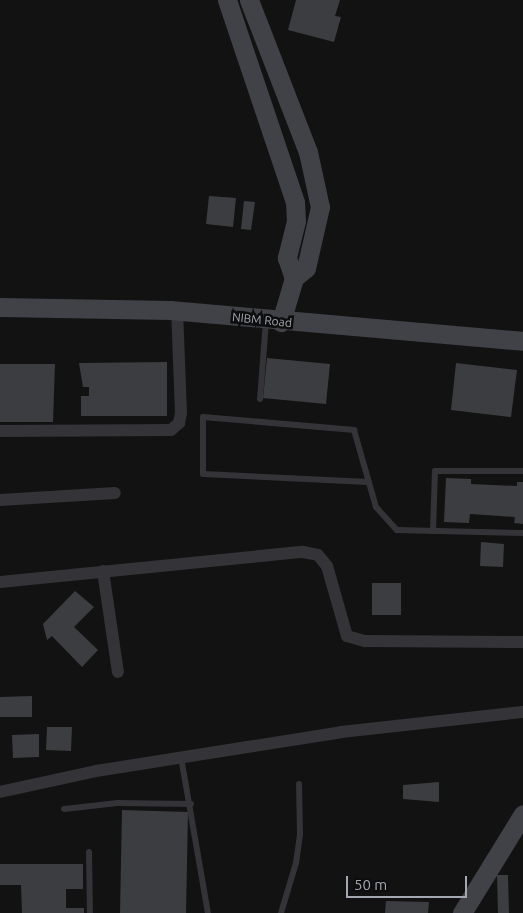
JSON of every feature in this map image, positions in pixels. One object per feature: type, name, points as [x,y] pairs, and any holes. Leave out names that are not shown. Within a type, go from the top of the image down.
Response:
[{"type":"street","points":[[226,0],[295,202],[296,222],[287,258],[294,278]]},
{"type":"street","points":[[249,0],[317,182],[320,206],[317,231],[306,268],[294,278],[273,322]]},
{"type":"street","name":"NIBM Road","points":[[0,307],[177,311],[273,322],[523,341]]},
{"type":"street","points":[[0,431],[171,430],[179,423],[181,413],[177,311]]},
{"type":"street","points":[[0,500],[115,493]]},
{"type":"street","points":[[0,582],[303,552],[318,555],[326,566],[347,636],[365,641],[523,642]]},
{"type":"street","points":[[103,571],[118,672]]},
{"type":"street","points":[[0,792],[180,757],[341,732],[523,712]]},
{"type":"street","points":[[462,913],[523,814]]},
{"type":"lane","points":[[260,399],[273,322]]},
{"type":"lane","points":[[368,482],[203,474],[203,417],[354,430],[376,507],[397,530],[523,532]]},
{"type":"lane","points":[[434,531],[435,471],[523,471]]},
{"type":"lane","points":[[180,757],[191,804],[208,913]]},
{"type":"lane","points":[[280,913],[296,863],[300,834],[299,784]]},
{"type":"lane","points":[[64,810],[118,803],[191,804]]},
{"type":"lane","points":[[89,852],[90,913]]},
{"type":"building","points":[[296,0],[340,0],[335,16],[341,17],[334,42],[288,30]]},
{"type":"building","points":[[209,196],[236,198],[233,227],[206,224]]},
{"type":"building","points":[[244,201],[255,202],[251,230],[241,229]]},
{"type":"building","points":[[267,358],[330,364],[326,404],[263,398]]},
{"type":"building","points":[[167,362],[167,416],[81,416],[81,396],[89,396],[89,387],[83,387],[79,363]]},
{"type":"building","points":[[456,363],[517,370],[511,417],[451,410]]},
{"type":"building","points":[[0,364],[55,364],[53,422],[0,422]]},
{"type":"building","points":[[446,478],[471,479],[471,484],[517,486],[517,482],[523,482],[523,524],[514,523],[515,517],[470,514],[469,523],[444,522]]},
{"type":"building","points":[[481,542],[504,544],[503,567],[480,566]]},
{"type":"building","points":[[372,583],[401,583],[401,615],[372,615]]},
{"type":"building","points":[[75,591],[94,607],[74,627],[98,650],[82,667],[52,636],[47,640],[43,624]]},
{"type":"building","points":[[32,696],[32,717],[0,717],[0,697]]},
{"type":"building","points":[[47,727],[72,727],[71,751],[46,750]]},
{"type":"building","points":[[39,734],[39,757],[13,758],[12,735]]},
{"type":"building","points":[[439,782],[439,802],[403,799],[403,785]]},
{"type":"building","points":[[122,810],[188,812],[186,913],[120,913]]},
{"type":"building","points":[[0,864],[83,864],[83,889],[66,889],[66,908],[84,908],[84,913],[22,913],[21,885],[0,885]]},
{"type":"building","points":[[497,875],[508,875],[509,913],[498,913]]},
{"type":"building","points":[[386,901],[429,902],[428,913],[385,913]]}]
